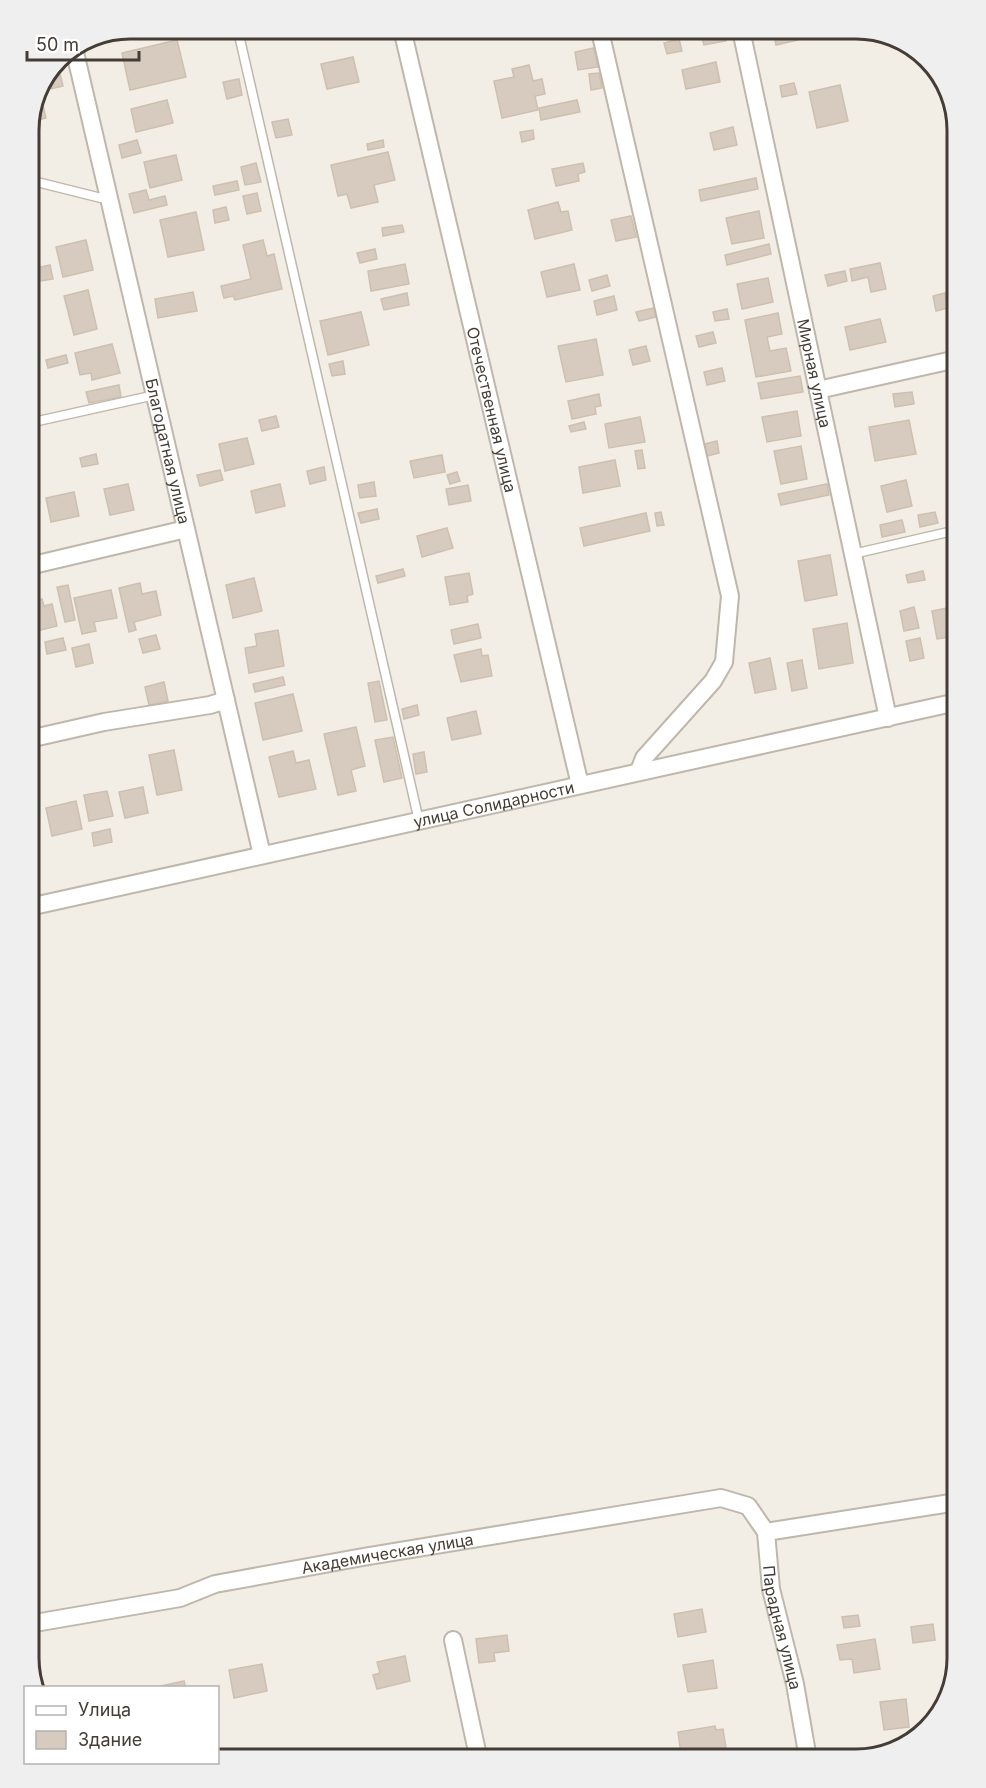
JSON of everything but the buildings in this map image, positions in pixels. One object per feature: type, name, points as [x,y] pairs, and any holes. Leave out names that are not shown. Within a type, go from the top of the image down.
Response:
[{"type":"street","name":"Отечественная улица","points":[[404,39],[580,785]]},
{"type":"street","points":[[602,39],[730,596],[724,662],[713,681],[644,758],[639,771]]},
{"type":"street","name":"Мирная улица","points":[[743,39],[888,718]]},
{"type":"street","name":"Благодатная улица","points":[[76,57],[262,855]]},
{"type":"street","points":[[818,390],[947,361]]},
{"type":"street","points":[[39,564],[186,530]]},
{"type":"street","points":[[39,737],[104,722],[210,705],[226,700]]},
{"type":"street","name":"улица Солидарности","points":[[39,905],[947,704]]},
{"type":"street","name":"Академическая улица","points":[[39,1621],[180,1598],[215,1584],[363,1557],[721,1498],[748,1506]]},
{"type":"street","points":[[766,1532],[947,1504]]},
{"type":"street","name":"Парадная улица","points":[[748,1506],[766,1532],[771,1589],[795,1684],[806,1749]]},
{"type":"street","points":[[453,1640],[476,1749]]},
{"type":"lane","points":[[241,39],[419,821]]},
{"type":"lane","points":[[39,182],[101,198],[109,197]]},
{"type":"lane","points":[[39,421],[155,395]]},
{"type":"lane","points":[[854,554],[947,532]]}]
